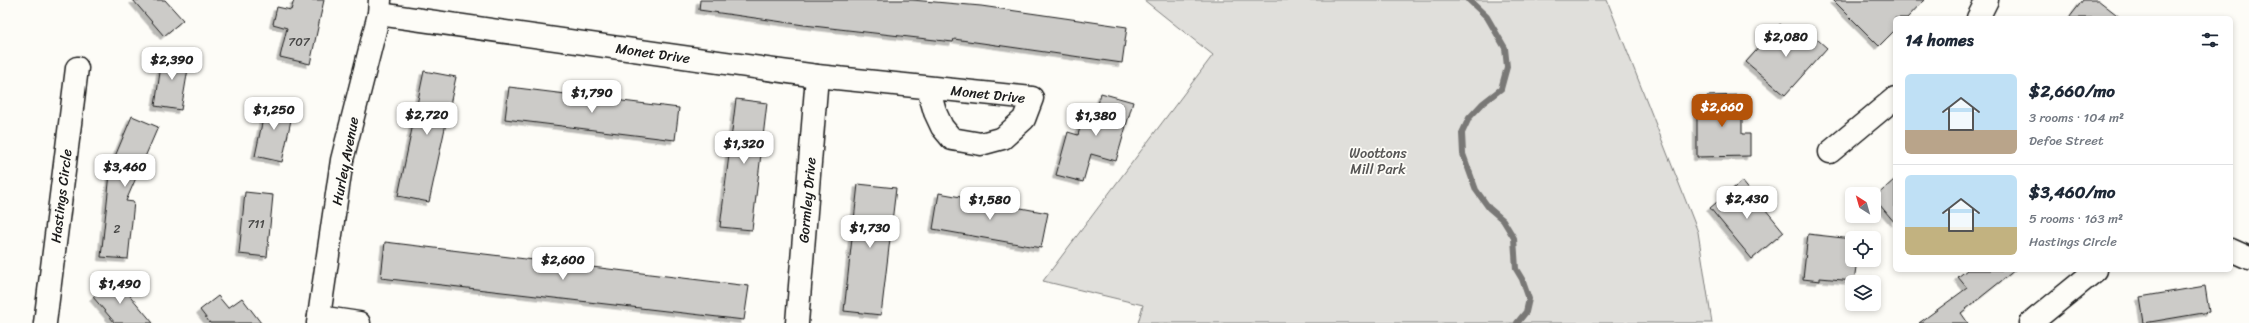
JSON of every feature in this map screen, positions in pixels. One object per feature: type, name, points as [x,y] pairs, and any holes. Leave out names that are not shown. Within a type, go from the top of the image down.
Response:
[{"type":"street","points":[[1979,16],[1987,0]]},
{"type":"street","name":"Monet Drive","points":[[380,7],[817,76],[928,88]]},
{"type":"street","name":"Hurley Avenue","points":[[318,320],[342,160],[380,7]]},
{"type":"street","name":"Hastings Circle","points":[[45,323],[77,68]]},
{"type":"street","name":"Gormley Drive","points":[[796,323],[817,76]]},
{"type":"street","points":[[1830,152],[1893,100]]},
{"type":"street","points":[[2233,251],[2249,258]]},
{"type":"street","points":[[2031,323],[2094,272]]},
{"type":"street","points":[[318,320],[359,323]]},
{"type":"green space","name":"Woottons Mill Park","points":[[1144,0],[1607,0],[1698,232],[1712,323],[1138,323],[1143,305],[1043,281],[1213,55]]},
{"type":"building","points":[[133,0],[165,0],[183,20],[164,36]]},
{"type":"building","points":[[294,0],[324,0],[310,64],[280,57],[287,28],[273,24],[277,7],[291,10]]},
{"type":"building","points":[[700,0],[912,0],[981,6],[1127,27],[1122,63],[954,39],[953,42],[804,25],[699,10]]},
{"type":"building","points":[[1833,0],[1924,0],[1909,16],[1893,16],[1893,32],[1879,46]]},
{"type":"building","points":[[2083,0],[2098,0],[2118,16],[2071,16]]},
{"type":"building","points":[[1780,24],[1800,42],[1809,32],[1827,48],[1785,95],[1746,62]]},
{"type":"building","points":[[163,52],[190,57],[181,110],[155,106]]},
{"type":"building","points":[[424,71],[456,77],[429,202],[398,196]]},
{"type":"building","points":[[509,87],[679,108],[675,140],[505,119]]},
{"type":"building","points":[[1101,93],[1133,102],[1116,161],[1091,154],[1083,182],[1056,175],[1068,132],[1078,135],[1084,113],[1095,116]]},
{"type":"building","points":[[1742,95],[1742,134],[1750,134],[1750,156],[1697,157],[1697,109],[1707,109],[1707,96]]},
{"type":"building","points":[[736,99],[767,103],[752,230],[720,227]]},
{"type":"building","points":[[267,100],[294,106],[282,162],[255,156]]},
{"type":"building","points":[[132,116],[158,127],[126,201],[134,202],[128,259],[101,257],[110,174],[108,173]]},
{"type":"building","points":[[1742,181],[1784,232],[1752,259],[1710,208]]},
{"type":"building","points":[[1893,181],[1893,221],[1881,206],[1881,192]]},
{"type":"building","points":[[858,184],[896,188],[881,315],[844,311]]},
{"type":"building","points":[[245,192],[273,195],[267,257],[239,254]]},
{"type":"building","points":[[939,193],[1048,213],[1041,248],[933,229]]},
{"type":"building","points":[[1808,234],[1845,238],[1845,267],[1856,267],[1855,275],[1845,275],[1845,280],[1820,278],[1820,281],[1803,279]]},
{"type":"building","points":[[385,242],[749,286],[744,320],[381,278]]},
{"type":"building","points":[[1964,272],[2012,272],[1961,313],[1968,323],[1919,323],[1967,288],[1958,277]]},
{"type":"building","points":[[115,278],[153,323],[115,323],[93,297]]},
{"type":"building","points":[[2205,286],[2209,312],[2144,323],[2140,297]]},
{"type":"building","points":[[218,296],[228,308],[242,298],[261,323],[210,323],[200,310]]},
{"type":"waterway","points":[[1469,0],[1487,17],[1505,48],[1507,67],[1501,89],[1483,103],[1469,118],[1462,133],[1463,154],[1476,190],[1489,208],[1503,220],[1514,238],[1516,269],[1522,279],[1529,299],[1526,312],[1517,323]]}]
